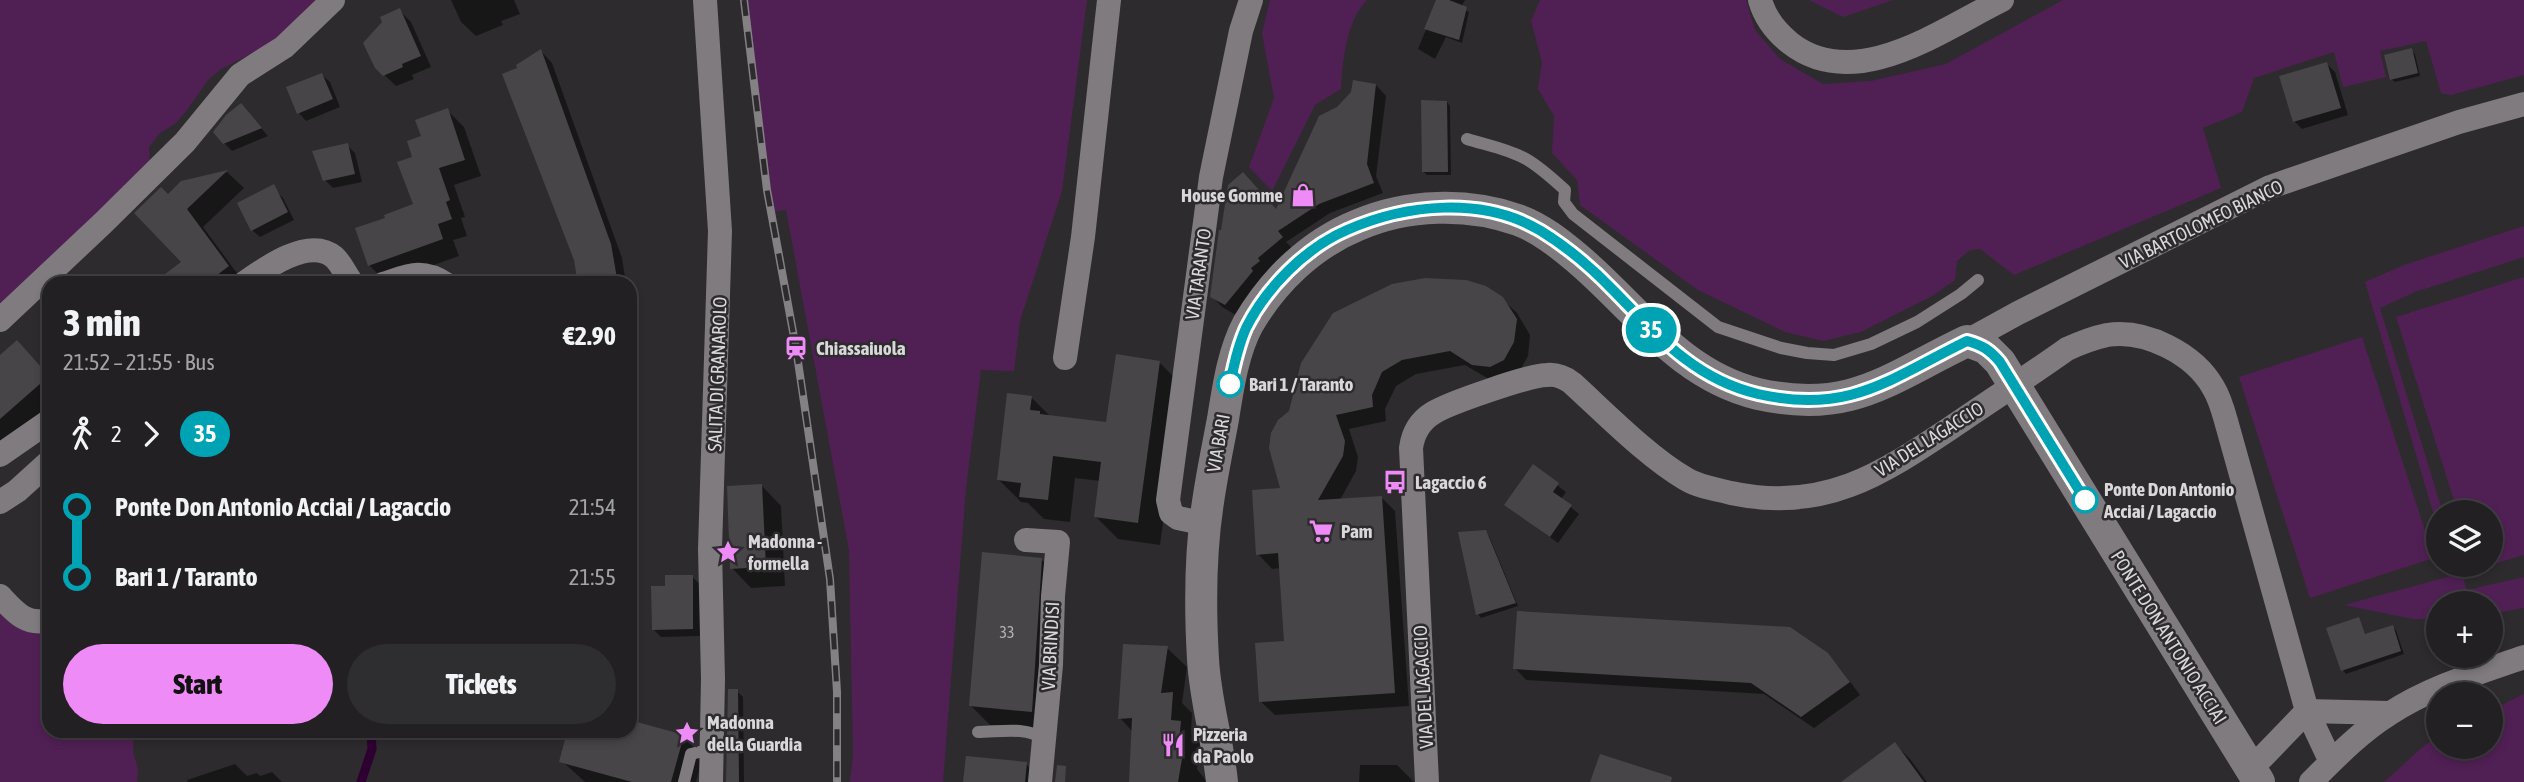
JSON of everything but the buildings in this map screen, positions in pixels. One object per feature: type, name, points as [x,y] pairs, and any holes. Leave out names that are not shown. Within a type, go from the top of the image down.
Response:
[{"type":"street","points":[[47,276],[184,142],[240,75],[284,47],[333,0]]},
{"type":"street","name":"SALITA DI GRANAROLO","points":[[705,0],[720,231],[710,549],[711,782]]},
{"type":"street","points":[[1065,358],[1083,237],[1109,0]]},
{"type":"street","name":"VIA TARANTO","points":[[1206,524],[1171,513],[1168,500],[1211,177],[1241,31],[1251,0]]},
{"type":"street","points":[[1760,0],[1765,15],[1779,34],[1799,50],[1820,59],[1846,62],[1871,60],[1900,51],[2002,0]]},
{"type":"street","name":"VIA BARTOLOMEO BIANCO","points":[[1967,341],[2270,187],[2459,122],[2524,104]]},
{"type":"street","name":"VIA BARI","points":[[1222,782],[1203,662],[1202,593],[1206,524],[1226,401],[1239,346],[1247,327],[1271,290],[1304,258],[1338,233],[1385,215],[1459,207],[1529,225],[1561,245],[1584,264],[1612,289],[1658,338],[1680,356],[1723,382],[1759,394],[1805,400],[1846,398],[1892,381],[1967,341]]},
{"type":"street","points":[[254,276],[272,263],[312,250],[324,251],[336,258],[348,276]]},
{"type":"street","points":[[407,276],[416,273],[431,276]]},
{"type":"street","points":[[0,320],[42,280]]},
{"type":"street","name":"VIA DEL LAGACCIO","points":[[1427,782],[1411,448],[1413,435],[1433,413],[1532,378],[1555,375],[1565,377],[1664,464],[1688,480],[1737,494],[1761,498],[1788,498],[1837,491],[1894,466],[2067,349],[2087,340],[2109,335],[2147,339],[2182,355],[2203,372],[2220,400],[2307,711],[2331,762]]},
{"type":"street","name":"PONTE DON ANTONIO ACCIAI","points":[[1967,341],[1986,348],[2000,362],[2251,769]]},
{"type":"street","points":[[0,455],[42,426]]},
{"type":"street","points":[[0,502],[42,468]]},
{"type":"street","name":"VIA BRINDISI","points":[[1026,540],[1058,542],[1051,665],[1040,782]]},
{"type":"street","points":[[0,596],[27,621],[42,620]]},
{"type":"street","points":[[2311,782],[2389,713],[2442,685],[2524,657]]},
{"type":"street","points":[[2251,769],[2307,711],[2389,713]]},
{"type":"lane","points":[[1467,139],[1510,152],[1543,171],[1565,190],[1564,202],[1573,214],[1718,327],[1781,348],[1833,355],[1871,344],[1917,322],[1978,280]]},
{"type":"lane","points":[[978,732],[1022,731],[1043,739]]},
{"type":"lane","points":[[684,782],[691,754],[712,749]]},
{"type":"shaded area","points":[[0,0],[328,0],[294,32],[221,69],[208,80],[176,123],[160,133],[149,147],[150,164],[0,307]]},
{"type":"shaded area","points":[[741,0],[1087,0],[1062,191],[1020,321],[1014,371],[981,370],[966,488],[943,782],[850,782],[853,756],[849,550],[786,210],[770,212]]},
{"type":"shaded area","points":[[1270,0],[1367,0],[1350,29],[1344,54],[1341,89],[1315,105],[1272,191],[1249,167],[1274,98],[1262,33]]},
{"type":"shaded area","points":[[1540,0],[1746,0],[1755,30],[1780,59],[1823,84],[1871,81],[1946,64],[2063,0],[2524,0],[2524,75],[2451,95],[2441,93],[2426,41],[2380,51],[2386,77],[2343,87],[2334,52],[2254,78],[2242,112],[2203,128],[2221,188],[2014,275],[1980,249],[1970,250],[1957,261],[1955,280],[1932,296],[1861,332],[1823,341],[1785,332],[1698,290],[1580,205],[1577,180],[1552,153],[1554,116],[1538,89],[1542,62],[1531,21]]},
{"type":"shaded area","points":[[1809,0],[1893,0],[1843,17]]},
{"type":"shaded area","points":[[2524,226],[2524,257],[2415,292],[2380,308],[2439,500],[2429,500],[2365,282],[2404,265]]},
{"type":"shaded area","points":[[2524,277],[2524,555],[2503,561],[2503,500],[2454,500],[2396,317]]},
{"type":"shaded area","points":[[2362,337],[2426,533],[2426,561],[2310,598],[2239,377]]},
{"type":"shaded area","points":[[2447,577],[2463,577],[2467,590],[2524,577],[2524,608],[2503,612],[2503,591],[2426,591],[2426,619],[2413,619],[2344,605]]},
{"type":"shaded area","points":[[0,614],[22,629],[42,632],[42,738],[134,738],[133,752],[138,769],[137,782],[0,782]]},
{"type":"shaded area","points":[[2524,694],[2524,782],[2384,782],[2426,744],[2426,759],[2503,759],[2503,704]]},
{"type":"waterway","points":[[361,782],[372,749],[371,738]]},
{"type":"railway","points":[[744,0],[767,190],[796,348],[830,579],[837,692],[837,782]]},
{"type":"bus line","name":"35","points":[[1230,384],[1239,346],[1259,307],[1288,272],[1321,244],[1338,233],[1385,215],[1459,207],[1518,220],[1540,230],[1612,289],[1658,338],[1680,356],[1723,382],[1759,394],[1805,400],[1846,398],[1892,381],[1967,341],[1978,344],[2000,362],[2085,500]]},
{"type":"place","name":"House Gomme","points":[[1303,195]]},
{"type":"place","name":"Chiassaiuola","points":[[796,348]]},
{"type":"place","name":"Bari 1 / Taranto","points":[[1230,384]]},
{"type":"place","name":"Lagaccio 6","points":[[1395,482]]},
{"type":"place","name":"Ponte Don Antonio Acciai / Lagaccio","points":[[2085,500]]},
{"type":"place","name":"Pam","points":[[1321,531]]},
{"type":"place","name":"Madonna - formella","points":[[728,552]]},
{"type":"place","name":"Madonna della Guardia","points":[[687,733]]},
{"type":"place","name":"Pizzeria da Paolo","points":[[1173,745]]}]
